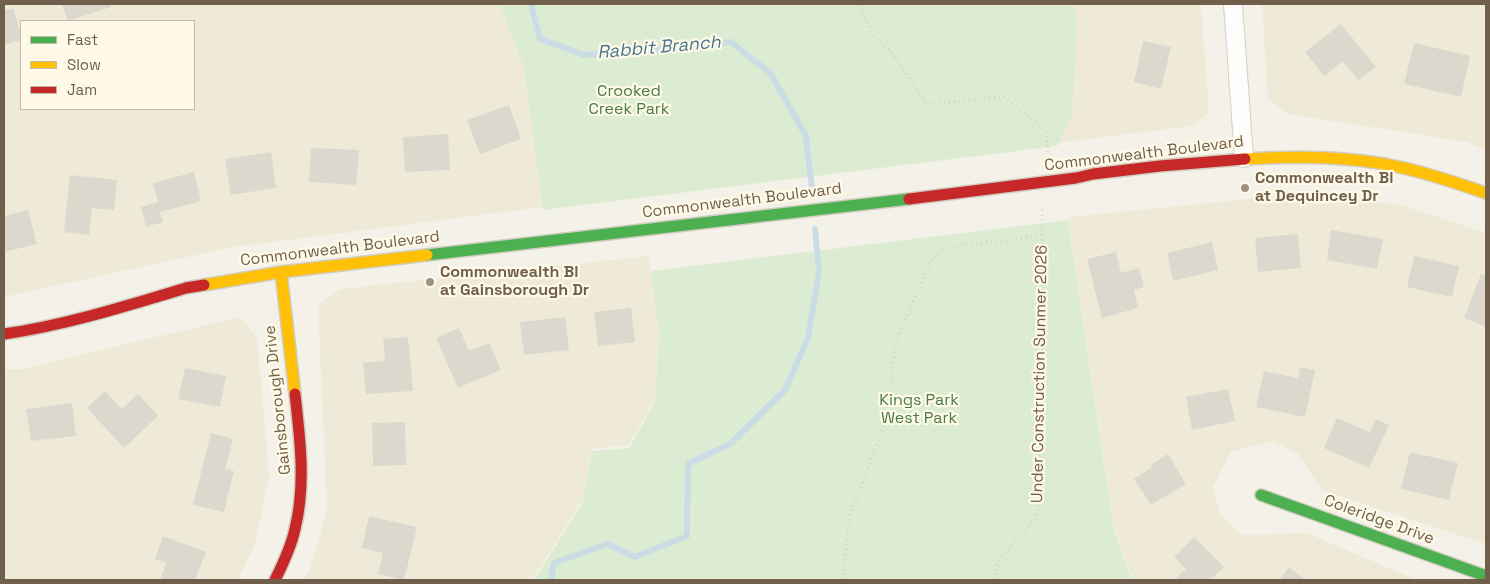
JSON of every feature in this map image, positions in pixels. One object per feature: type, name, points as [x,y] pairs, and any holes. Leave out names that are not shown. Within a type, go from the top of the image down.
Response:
[{"type":"street","points":[[1232,4],[1244,158]]},
{"type":"street","name":"Commonwealth Boulevard","points":[[4,334],[77,320],[186,288],[281,272],[1076,178],[1093,174],[1244,158],[1292,157],[1363,161],[1439,176],[1486,192]]},
{"type":"street","name":"Gainsborough Drive","points":[[275,580],[284,564],[293,540],[302,487],[302,451],[281,272]]},
{"type":"street","name":"Coleridge Drive","points":[[1261,495],[1453,573],[1486,576]]},
{"type":"path","points":[[859,4],[875,39],[890,50],[926,104],[1004,97],[1046,130],[1048,154]]},
{"type":"path","name":"Under Construction Sunmer 2026","points":[[994,580],[997,562],[1038,517],[1043,323],[1042,182]]},
{"type":"path","points":[[843,580],[850,518],[889,412],[894,347],[929,264],[941,250],[967,244],[1010,240],[1042,234]]},
{"type":"shaded area","points":[[4,4],[502,4],[524,64],[543,207],[233,247],[4,297]]},
{"type":"shaded area","points":[[1075,4],[1201,4],[1209,113],[1192,126],[1057,143],[1077,25]]},
{"type":"shaded area","points":[[1262,4],[1486,4],[1486,150],[1466,142],[1287,114],[1268,99]]},
{"type":"shaded area","points":[[1307,193],[1401,205],[1486,233],[1486,544],[1322,490],[1298,454],[1273,441],[1231,452],[1213,488],[1221,516],[1242,535],[1307,533],[1413,580],[1133,580],[1114,527],[1068,217]]},
{"type":"shaded area","points":[[649,256],[659,331],[655,399],[629,445],[592,449],[582,501],[532,580],[304,580],[309,571],[327,511],[318,305],[340,289]]},
{"type":"shaded area","points":[[239,317],[257,337],[269,477],[255,544],[238,580],[4,580],[4,369],[22,369]]},
{"type":"green space","name":"Crooked Creek Park","points":[[502,4],[1075,4],[1077,28],[1072,116],[1057,146],[543,210],[524,67],[501,7]]},
{"type":"green space","name":"Kings Park West Park","points":[[1068,220],[1114,530],[1132,580],[534,580],[582,504],[592,451],[629,448],[655,402],[659,334],[651,271]]},
{"type":"building","points":[[62,4],[110,4],[111,7],[68,20]]},
{"type":"building","points":[[13,8],[20,32],[20,40],[4,45],[4,11]]},
{"type":"building","points":[[1341,24],[1376,67],[1358,80],[1343,61],[1324,76],[1305,52]]},
{"type":"building","points":[[1143,41],[1171,47],[1161,89],[1134,82]]},
{"type":"building","points":[[1414,43],[1470,56],[1461,97],[1404,84]]},
{"type":"building","points":[[509,105],[521,139],[480,154],[467,120]]},
{"type":"building","points":[[448,134],[450,170],[405,172],[403,137]]},
{"type":"building","points":[[311,148],[359,150],[356,185],[309,182]]},
{"type":"building","points":[[271,152],[276,188],[231,195],[225,159]]},
{"type":"building","points":[[194,172],[201,201],[160,212],[163,222],[146,227],[141,207],[158,202],[153,183]]},
{"type":"building","points":[[70,175],[117,180],[114,210],[92,208],[89,235],[64,232]]},
{"type":"building","points":[[28,210],[37,244],[4,252],[4,216]]},
{"type":"building","points":[[1331,230],[1383,239],[1377,269],[1327,260]]},
{"type":"building","points":[[1298,234],[1301,268],[1258,272],[1255,238]]},
{"type":"building","points":[[1212,242],[1218,270],[1173,281],[1167,253]]},
{"type":"building","points":[[1116,252],[1121,273],[1139,268],[1144,287],[1134,290],[1138,308],[1102,318],[1087,259]]},
{"type":"building","points":[[1414,256],[1459,266],[1452,297],[1407,287]]},
{"type":"building","points":[[1481,274],[1486,276],[1486,327],[1464,318]]},
{"type":"building","points":[[631,308],[635,342],[598,346],[594,312]]},
{"type":"building","points":[[565,317],[569,350],[524,355],[520,322]]},
{"type":"building","points":[[459,328],[469,351],[489,343],[501,370],[458,388],[436,338]]},
{"type":"building","points":[[408,337],[413,391],[366,394],[363,363],[385,361],[383,339]]},
{"type":"building","points":[[1300,367],[1315,370],[1305,417],[1256,407],[1264,371],[1298,378]]},
{"type":"building","points":[[185,368],[226,376],[220,407],[178,399]]},
{"type":"building","points":[[1228,389],[1235,421],[1192,430],[1186,397]]},
{"type":"building","points":[[105,391],[122,409],[138,394],[158,416],[124,448],[87,408]]},
{"type":"building","points":[[72,403],[76,436],[31,441],[26,409]]},
{"type":"building","points":[[1337,418],[1370,432],[1376,419],[1389,425],[1369,468],[1324,448]]},
{"type":"building","points":[[405,422],[406,465],[373,466],[372,423]]},
{"type":"building","points":[[211,433],[233,439],[225,469],[234,471],[224,512],[193,505]]},
{"type":"building","points":[[1410,452],[1458,463],[1449,500],[1401,489]]},
{"type":"building","points":[[1168,454],[1186,484],[1151,505],[1134,479]]},
{"type":"building","points":[[369,516],[417,527],[404,580],[378,574],[383,553],[362,548]]},
{"type":"building","points":[[163,536],[206,552],[195,580],[160,580],[166,563],[155,559]]},
{"type":"building","points":[[1194,537],[1224,567],[1210,580],[1178,580],[1176,578],[1186,569],[1174,557]]},
{"type":"building","points":[[1289,567],[1306,580],[1279,580]]},
{"type":"waterway","name":"Rabbit Branch","points":[[531,4],[540,39],[584,55],[731,42],[771,74],[806,136],[812,189]]},
{"type":"waterway","name":"Rabbit Branch","points":[[551,580],[554,563],[607,544],[635,557],[687,536],[688,464],[730,444],[785,390],[808,338],[819,272],[815,229]]},
{"type":"traffic: fast","points":[[427,255],[909,199]]},
{"type":"traffic: fast","points":[[1261,495],[1486,576]]},
{"type":"traffic: slow","points":[[1245,159],[1282,157],[1357,160],[1418,171],[1486,193]]},
{"type":"traffic: slow","points":[[204,285],[281,272],[427,255]]},
{"type":"traffic: slow","points":[[281,272],[295,394]]},
{"type":"traffic: jam","points":[[909,199],[1160,166],[1245,159]]},
{"type":"traffic: jam","points":[[4,334],[73,320],[186,288],[204,285]]},
{"type":"traffic: jam","points":[[275,580],[293,536],[300,495],[301,461],[295,394]]},
{"type":"place","name":"Commonwealth Bl at Dequincey Dr","points":[[1245,188]]},
{"type":"place","name":"Commonwealth Bl at Gainsborough Dr","points":[[430,282]]}]
